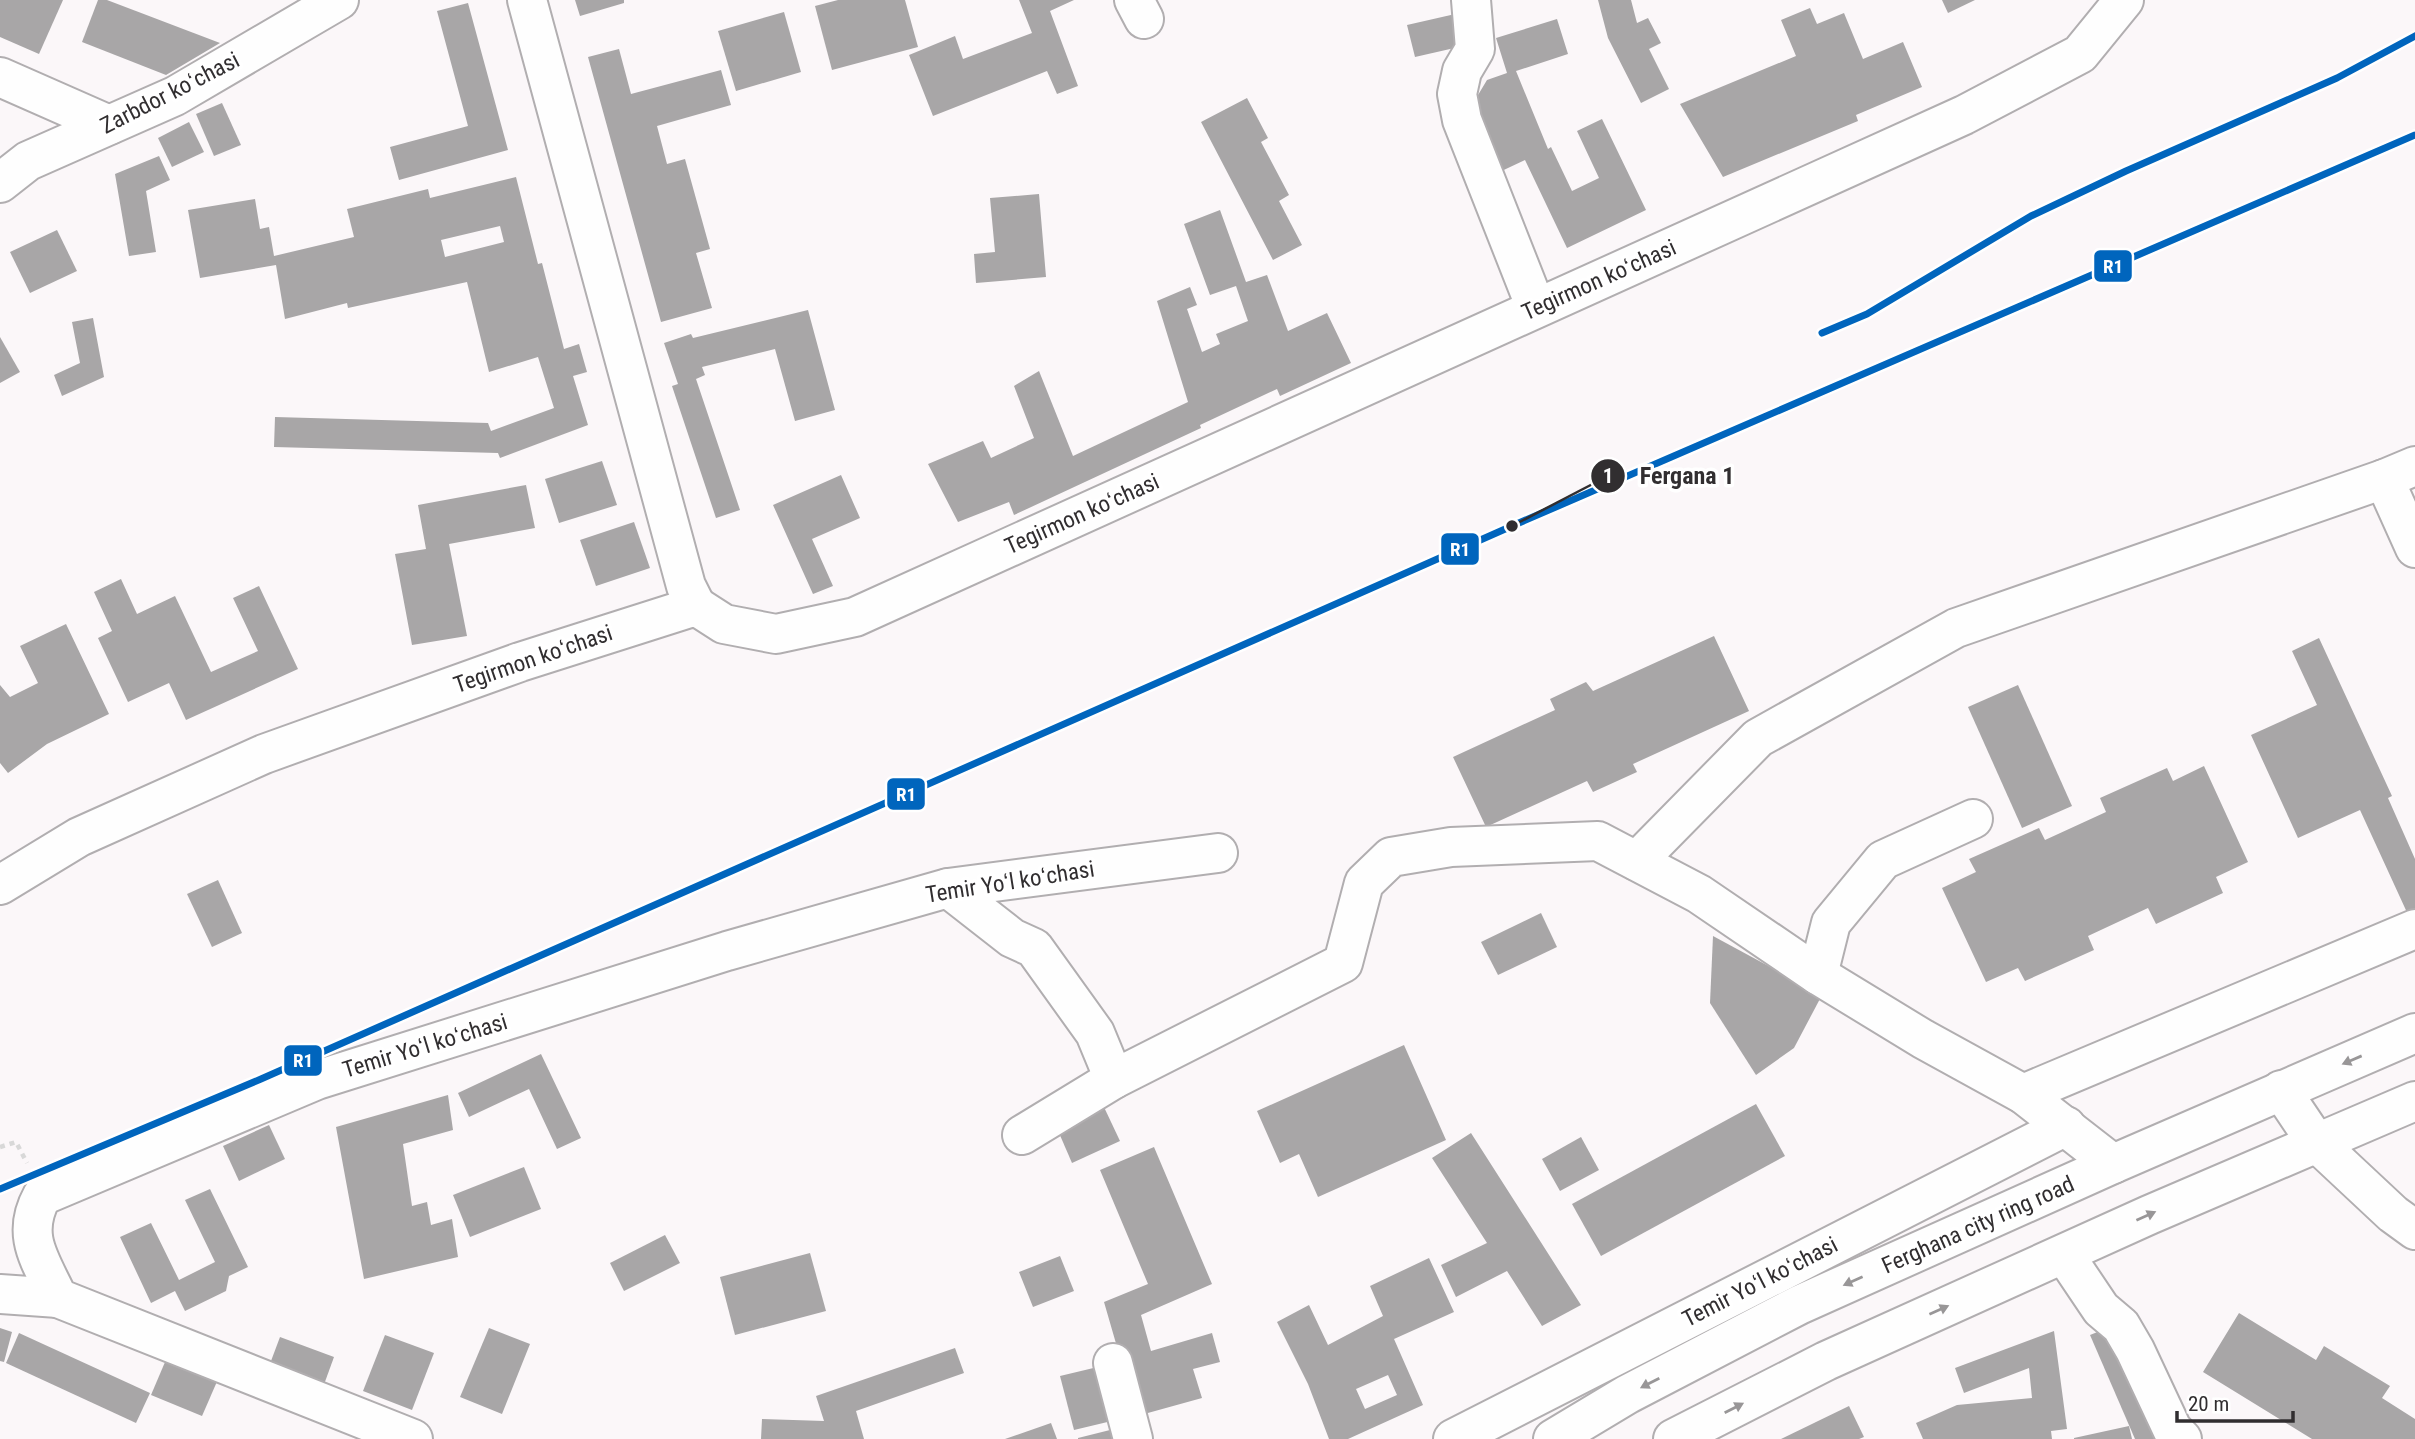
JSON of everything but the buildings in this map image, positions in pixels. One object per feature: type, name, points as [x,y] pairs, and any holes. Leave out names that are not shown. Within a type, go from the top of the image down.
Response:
[{"type":"main road","name":"Zarbdor koʻchasi","points":[[0,183],[28,161],[175,96],[340,0]]},
{"type":"main road","points":[[527,0],[686,586],[696,606]]},
{"type":"main road","points":[[1471,0],[1475,49],[1462,71],[1457,94],[1462,120],[1536,309]]},
{"type":"main road","name":"Tegirmon koʻchasi","points":[[0,885],[79,837],[264,754],[520,662],[696,606],[724,624],[776,634],[855,617],[1964,115],[2080,54],[2124,0]]},
{"type":"main road","points":[[0,77],[108,125]]},
{"type":"main road","points":[[1637,861],[1758,738],[1956,628],[2399,473],[2415,548]]},
{"type":"main road","points":[[1818,975],[1831,923],[1883,860],[1973,819]]},
{"type":"main road","points":[[1022,1135],[1114,1079],[1343,963],[1364,883],[1391,857],[1451,847],[1598,841],[1699,894],[1818,975],[2023,1094],[2113,1164]]},
{"type":"main road","name":"Temir Yoʻl koʻchasi","points":[[58,1298],[33,1244],[33,1214],[42,1196],[317,1080],[727,951],[948,888],[1218,853]]},
{"type":"main road","points":[[948,888],[1012,939],[1034,948],[1095,1033],[1114,1079]]},
{"type":"main road","points":[[2023,1094],[2415,929]]},
{"type":"main road","name":"Ferghana city ring road","points":[[1553,1439],[1628,1394],[1799,1306],[2113,1164],[2415,1032]]},
{"type":"main road","points":[[2281,1090],[2316,1142],[2393,1214],[2415,1230]]},
{"type":"main road","points":[[1673,1439],[1826,1361],[2316,1142],[2415,1101]]},
{"type":"main road","name":"Temir Yoʻl koʻchasi","points":[[1453,1439],[2066,1126]]},
{"type":"main road","points":[[2064,1254],[2101,1309],[2121,1326],[2172,1429],[2182,1439]]},
{"type":"main road","points":[[0,1294],[58,1298],[411,1439]]},
{"type":"main road","points":[[1113,1363],[1133,1439]]},
{"type":"transit line","name":"R1","points":[[1822,333],[1867,314],[2031,216],[2337,78],[2415,36]]},
{"type":"transit line","name":"R1","points":[[0,1189],[261,1079],[1512,526],[2415,135]]},
{"type":"place","name":"Fergana 1","points":[[1512,526]]}]
